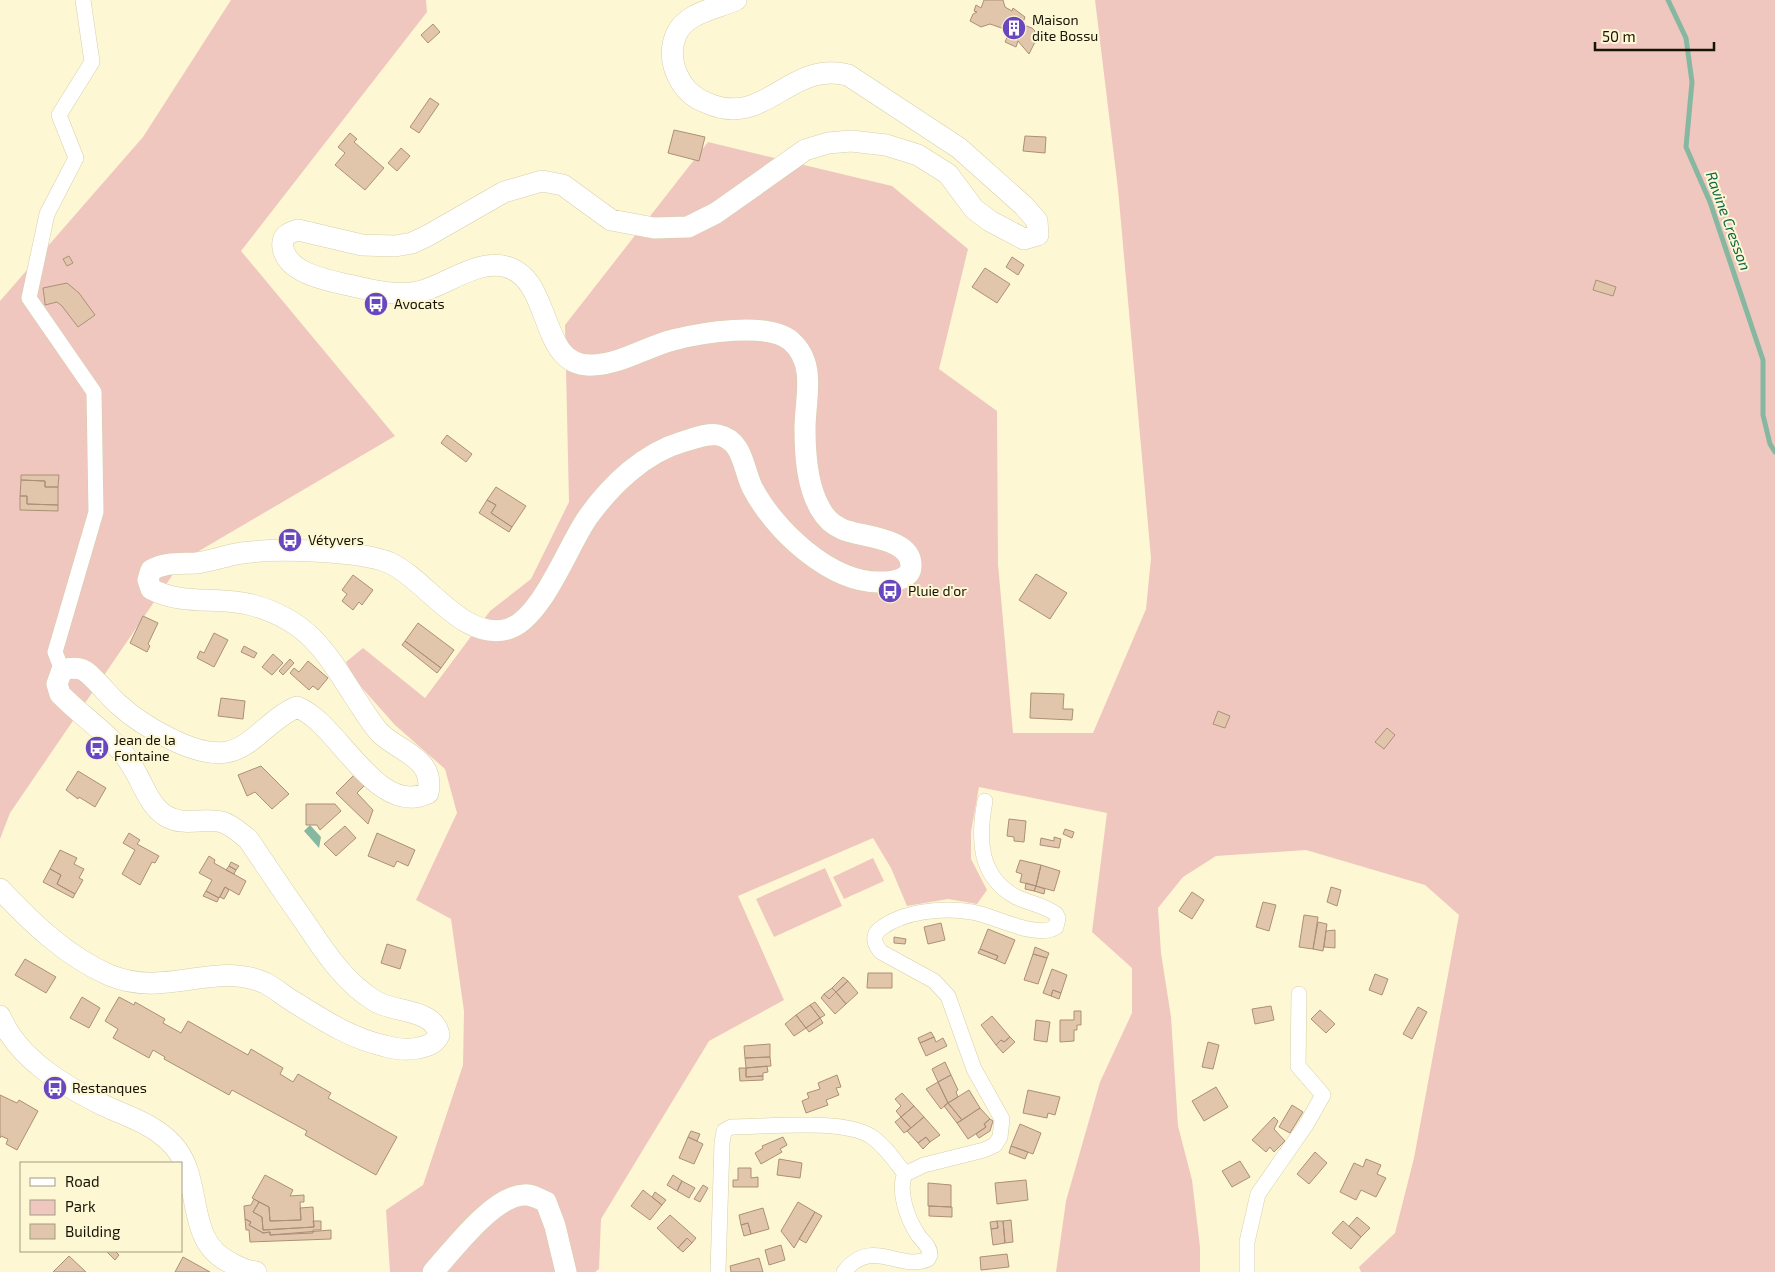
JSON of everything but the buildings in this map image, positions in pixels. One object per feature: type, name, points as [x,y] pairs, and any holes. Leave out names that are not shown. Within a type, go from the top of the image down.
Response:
[{"type":"main road","points":[[0,889],[26,918],[67,951],[108,974],[125,981],[159,985],[225,975],[246,977],[266,984],[360,1040],[411,1050],[430,1045],[436,1041],[439,1035],[438,1028],[427,1018],[390,1009],[375,1001],[344,974],[326,954],[248,839],[234,828],[222,822],[176,821],[165,816],[154,806],[132,766],[117,745],[60,694],[57,684],[62,670],[70,668],[85,671],[120,706],[184,746],[200,752],[216,754],[244,746],[268,724],[297,706],[309,711],[360,766],[390,792],[411,798],[428,793],[429,773],[422,763],[380,732],[313,637],[285,618],[252,605],[165,596],[151,589],[148,580],[151,570],[160,565],[199,562],[247,552],[341,553],[368,556],[393,564],[467,622],[484,630],[501,631],[513,628],[525,621],[547,588],[588,516],[626,474],[648,458],[670,446],[712,434],[720,435],[732,441],[742,457],[750,483],[761,502],[776,521],[814,558],[842,575],[862,581],[881,582],[896,580],[904,578],[909,573],[911,567],[909,558],[904,551],[887,540],[838,528],[826,518],[817,504],[810,482],[805,430],[808,380],[806,360],[796,346],[784,335],[764,330],[722,332],[672,340],[596,366],[580,365],[566,357],[556,346],[536,292],[510,268],[502,265],[485,266],[419,292],[401,293],[374,291],[325,279],[291,264],[285,255],[283,240],[286,235],[298,230],[379,247],[412,243],[504,192],[542,181],[563,185],[611,220],[654,228],[672,229],[688,227],[716,213],[805,150],[828,143],[850,141],[886,145],[918,154],[948,174],[974,209],[990,221],[1024,239],[1038,235],[1037,221],[1024,206],[959,148],[848,75],[835,72],[809,75],[747,109],[715,107],[699,100],[684,88],[673,70],[671,54],[678,29],[688,20],[736,0]]},
{"type":"main road","points":[[0,1016],[9,1035],[26,1056],[82,1093],[143,1122],[164,1135],[181,1157],[193,1187],[203,1236],[211,1250],[222,1260],[256,1272]]},
{"type":"main road","points":[[433,1272],[489,1212],[514,1197],[523,1194],[532,1195],[546,1202],[555,1226],[566,1272]]},
{"type":"street","points":[[62,670],[56,652],[96,512],[94,392],[30,298],[47,214],[76,158],[59,115],[92,62],[83,0]]},
{"type":"street","points":[[844,1272],[857,1260],[866,1256],[911,1264],[924,1261],[930,1255],[930,1248],[915,1229],[901,1189],[905,1174],[924,1165],[984,1150],[994,1145],[1000,1137],[1002,1119],[974,1069],[948,996],[934,981],[881,952],[874,938],[878,931],[890,922],[911,915],[952,910],[974,912],[1032,930],[1052,931],[1058,923],[1056,914],[1007,891],[998,884],[987,867],[981,846],[981,825],[985,801]]},
{"type":"street","points":[[1247,1272],[1247,1242],[1258,1194],[1306,1125],[1323,1095],[1298,1066],[1299,994]]},
{"type":"street","points":[[718,1272],[722,1143],[724,1131],[730,1127],[836,1126],[862,1131],[882,1146],[905,1174]]},
{"type":"green space","points":[[231,0],[426,0],[427,12],[241,251],[395,436],[182,561],[10,813],[0,839],[0,301],[143,137]]},
{"type":"green space","points":[[1095,0],[1775,0],[1775,1272],[1361,1272],[1359,1267],[1395,1233],[1414,1158],[1459,915],[1425,885],[1306,850],[1216,856],[1183,877],[1158,908],[1161,953],[1171,1017],[1178,1126],[1192,1180],[1200,1247],[1200,1272],[1056,1272],[1066,1201],[1100,1082],[1132,1013],[1132,968],[1092,932],[1107,813],[979,787],[971,832],[971,859],[987,890],[977,904],[948,899],[907,906],[891,868],[873,838],[738,896],[784,1000],[709,1041],[601,1219],[599,1269],[595,1272],[390,1272],[386,1210],[423,1185],[463,1065],[464,1011],[451,919],[416,900],[457,813],[445,769],[395,725],[354,679],[346,662],[363,648],[425,698],[490,611],[531,579],[569,502],[565,325],[708,142],[892,186],[968,249],[939,369],[997,411],[998,564],[1013,733],[1093,733],[1146,609],[1151,558],[1118,189]]},
{"type":"green space","points":[[873,858],[884,881],[844,899],[833,877]]},
{"type":"green space","points":[[825,868],[842,906],[774,937],[756,899]]},
{"type":"shaded area","points":[[310,825],[321,837],[319,848],[304,831]]},
{"type":"waterway","name":"Ravine Cresson","points":[[1668,0],[1686,38],[1692,82],[1686,147],[1710,202],[1763,360],[1763,415],[1770,444],[1775,452]]},
{"type":"place","name":"Maison dite Bossu","points":[[1014,28]]},
{"type":"place","name":"Avocats","points":[[376,304]]},
{"type":"place","name":"Vétyvers","points":[[290,540]]},
{"type":"place","name":"Pluie d'or","points":[[890,591]]},
{"type":"place","name":"Jean de la Fontaine","points":[[97,748]]},
{"type":"place","name":"Restanques","points":[[55,1088]]}]
